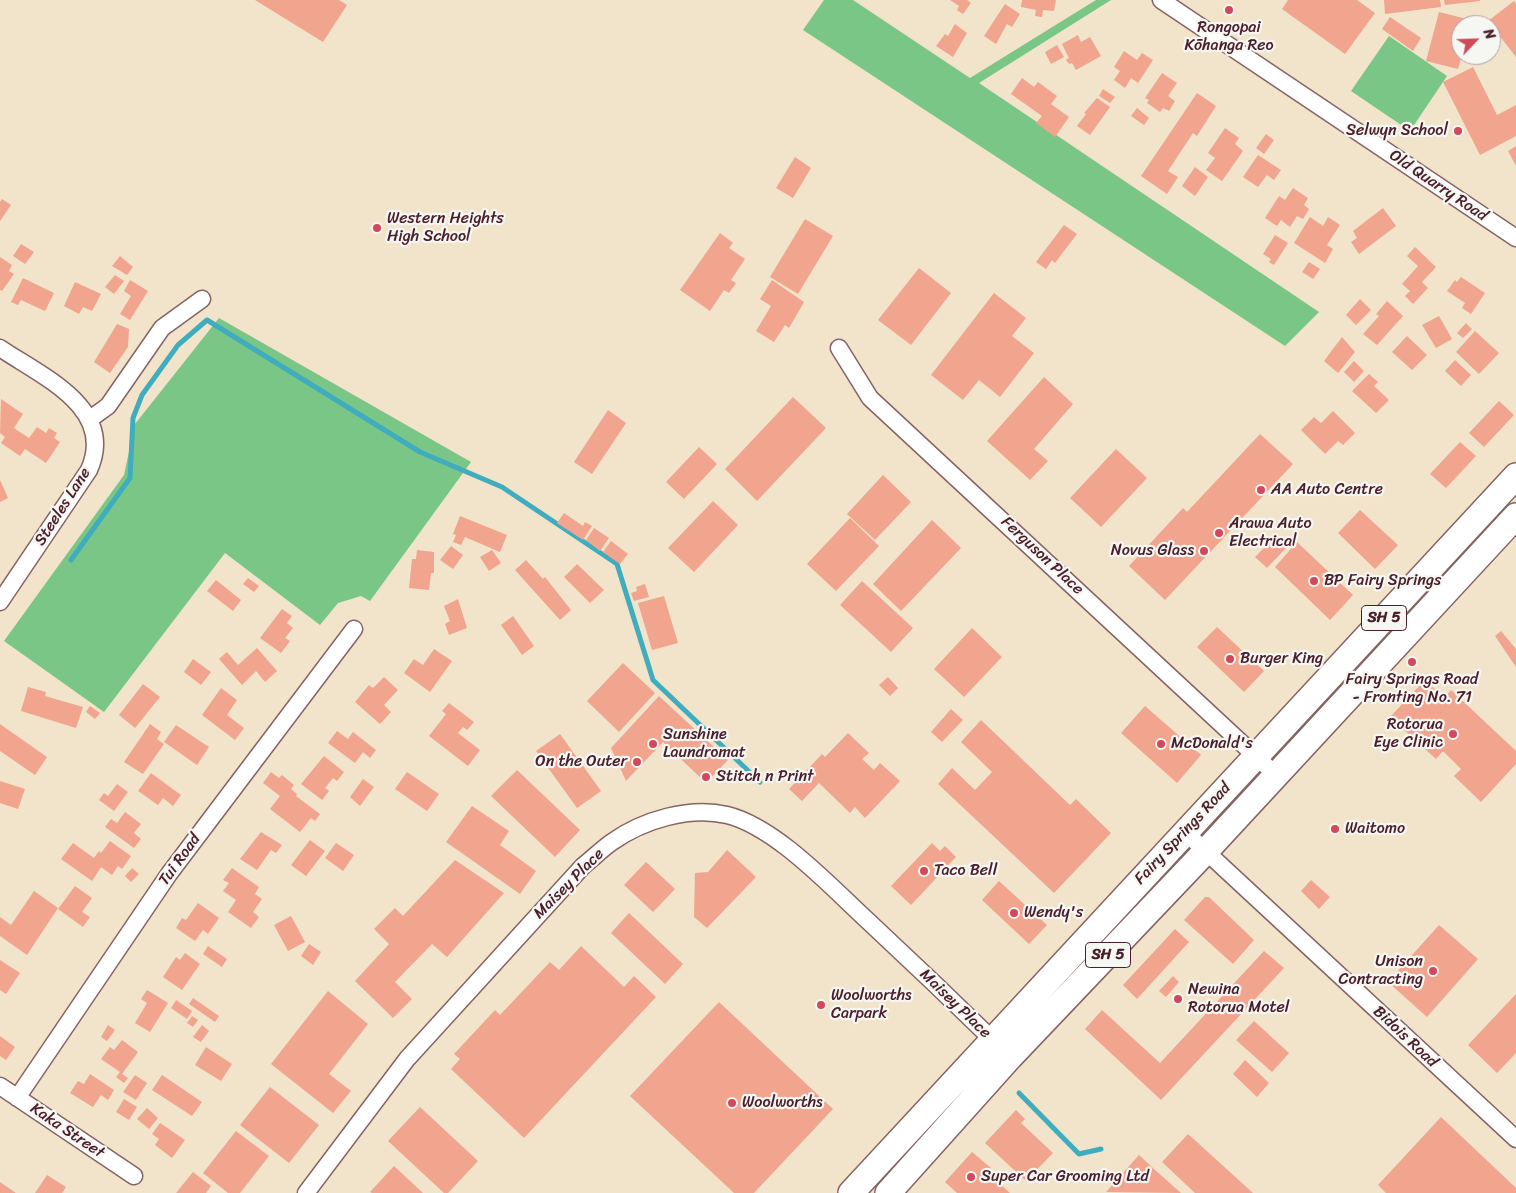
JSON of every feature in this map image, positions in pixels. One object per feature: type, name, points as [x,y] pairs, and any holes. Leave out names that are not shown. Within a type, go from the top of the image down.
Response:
[{"type":"highway","name":"Fairy Springs Road","points":[[850,1193],[1515,476]]},
{"type":"highway","name":"Fairy Springs Road","points":[[888,1193],[1010,1057],[1205,852],[1516,516]]},
{"type":"highway","points":[[1415,585],[1427,582],[1438,576],[1485,528],[1493,527],[1499,533]]},
{"type":"street","name":"Old Quarry Road","points":[[1161,0],[1516,238]]},
{"type":"street","points":[[0,348],[65,393],[80,405],[90,419],[108,406],[162,328],[202,299]]},
{"type":"street","name":"Ferguson Place","points":[[839,348],[870,398],[1276,775]]},
{"type":"street","name":"Steeles Lane","points":[[0,602],[89,470],[96,439],[90,419]]},
{"type":"street","name":"Tui Road","points":[[17,1098],[168,874],[354,629]]},
{"type":"street","name":"Maisey Place","points":[[306,1193],[407,1058],[583,866],[612,841],[642,826],[672,816],[698,812],[727,814],[757,826],[814,871],[1010,1057]]},
{"type":"street","name":"Bidois Road","points":[[1185,832],[1516,1139]]},
{"type":"street","name":"Kaka Street","points":[[0,1086],[134,1176]]},
{"type":"green space","points":[[824,0],[853,0],[970,78],[1096,0],[1111,0],[979,83],[1319,312],[1285,346],[803,30]]},
{"type":"green space","points":[[1389,36],[1447,76],[1410,131],[1351,91]]},
{"type":"green space","points":[[219,318],[471,462],[370,601],[361,596],[338,603],[320,625],[225,553],[104,712],[4,641],[124,475],[135,424]]},
{"type":"building","points":[[255,0],[339,0],[347,5],[323,42]]},
{"type":"building","points":[[950,0],[967,0],[971,3],[963,14],[957,10],[959,6]]},
{"type":"building","points":[[1022,0],[1056,0],[1054,11],[1043,10],[1042,17],[1035,16],[1036,10],[1021,7]]},
{"type":"building","points":[[1288,0],[1357,0],[1375,13],[1345,54],[1282,9]]},
{"type":"building","points":[[1384,0],[1440,0],[1441,7],[1385,14]]},
{"type":"building","points":[[1444,0],[1480,0],[1480,1],[1445,5]]},
{"type":"building","points":[[1514,1],[1516,4],[1516,57],[1501,38],[1501,15],[1496,15]]},
{"type":"building","points":[[1005,4],[1020,14],[1012,27],[1007,24],[996,44],[984,36]]},
{"type":"building","points":[[1439,12],[1451,15],[1451,65],[1459,65],[1458,69],[1426,61]]},
{"type":"building","points":[[1390,17],[1421,38],[1413,51],[1382,29]]},
{"type":"building","points":[[955,24],[967,33],[953,57],[936,46],[945,34],[948,36]]},
{"type":"building","points":[[1078,35],[1081,42],[1090,37],[1101,56],[1076,70],[1072,63],[1069,64],[1066,60],[1069,58],[1062,44]]},
{"type":"building","points":[[1057,45],[1064,57],[1051,64],[1045,52]]},
{"type":"building","points":[[1124,51],[1137,60],[1142,53],[1153,60],[1138,83],[1131,78],[1125,88],[1114,80],[1120,71],[1114,67]]},
{"type":"building","points":[[1473,67],[1497,115],[1516,105],[1516,136],[1480,155],[1443,82]]},
{"type":"building","points":[[1162,73],[1177,83],[1168,96],[1175,101],[1169,111],[1163,108],[1160,112],[1147,103],[1149,100],[1145,98]]},
{"type":"building","points":[[1022,78],[1034,87],[1038,82],[1057,96],[1051,104],[1069,117],[1055,137],[1036,123],[1042,116],[1011,94]]},
{"type":"building","points":[[1103,89],[1115,97],[1110,103],[1099,96]]},
{"type":"building","points":[[1197,93],[1216,106],[1197,136],[1193,133],[1168,171],[1178,177],[1167,194],[1141,176]]},
{"type":"building","points":[[1097,98],[1110,107],[1090,135],[1077,126],[1086,114],[1084,113]]},
{"type":"building","points":[[1137,108],[1149,118],[1144,125],[1131,116]]},
{"type":"building","points":[[1225,128],[1239,138],[1235,144],[1243,151],[1222,181],[1206,170],[1215,158],[1208,153]]},
{"type":"building","points":[[1266,134],[1274,140],[1264,154],[1256,148]]},
{"type":"building","points":[[1516,146],[1516,166],[1508,151]]},
{"type":"building","points":[[1258,155],[1281,170],[1274,180],[1267,175],[1258,187],[1243,177]]},
{"type":"building","points":[[795,157],[811,168],[793,198],[776,188]]},
{"type":"building","points":[[1195,167],[1208,177],[1195,196],[1182,186]]},
{"type":"building","points":[[1293,188],[1308,198],[1304,205],[1309,209],[1303,219],[1297,216],[1290,227],[1281,220],[1277,226],[1265,218],[1279,196],[1285,200]]},
{"type":"building","points":[[2,199],[11,205],[0,221],[0,202]]},
{"type":"building","points":[[1383,208],[1396,226],[1359,254],[1351,242],[1357,238],[1353,231]]},
{"type":"building","points":[[1310,217],[1323,226],[1328,217],[1340,225],[1327,245],[1333,249],[1325,263],[1294,243]]},
{"type":"building","points":[[805,219],[833,236],[798,294],[770,277]]},
{"type":"building","points":[[1064,225],[1077,234],[1055,263],[1052,260],[1046,269],[1036,262]]},
{"type":"building","points":[[720,233],[733,243],[729,248],[745,259],[731,280],[736,283],[729,293],[724,290],[710,311],[680,290]]},
{"type":"building","points":[[1275,235],[1288,243],[1274,265],[1269,262],[1271,259],[1263,254]]},
{"type":"building","points":[[21,244],[34,252],[25,264],[13,256]]},
{"type":"building","points":[[1415,247],[1436,267],[1422,282],[1428,288],[1413,304],[1405,296],[1410,291],[1402,284],[1418,266],[1407,256]]},
{"type":"building","points":[[120,256],[133,267],[127,275],[112,266]]},
{"type":"building","points":[[0,257],[12,265],[9,271],[14,274],[2,291],[0,290]]},
{"type":"building","points":[[1309,262],[1320,269],[1313,279],[1302,272]]},
{"type":"building","points":[[919,268],[951,293],[911,345],[878,320]]},
{"type":"building","points":[[115,275],[124,281],[114,294],[105,287]]},
{"type":"building","points":[[1461,277],[1485,293],[1471,314],[1462,308],[1465,303],[1447,291],[1455,280],[1457,282]]},
{"type":"building","points":[[23,278],[54,293],[45,311],[21,300],[18,305],[11,302]]},
{"type":"building","points":[[130,280],[148,291],[130,320],[120,314],[131,296],[124,291]]},
{"type":"building","points":[[772,280],[804,302],[789,328],[785,325],[774,342],[756,331],[771,306],[760,299]]},
{"type":"building","points":[[75,282],[101,294],[92,311],[83,307],[79,314],[64,306]]},
{"type":"building","points":[[994,293],[1026,318],[1012,336],[1034,353],[1000,397],[979,380],[963,400],[931,375]]},
{"type":"building","points":[[1360,299],[1371,310],[1356,325],[1346,315]]},
{"type":"building","points":[[1387,301],[1403,316],[1377,345],[1363,334],[1379,316],[1376,314]]},
{"type":"building","points":[[1439,316],[1452,339],[1436,348],[1422,325]]},
{"type":"building","points":[[1466,323],[1472,329],[1463,338],[1457,333]]},
{"type":"building","points":[[117,324],[129,329],[128,347],[110,373],[94,362]]},
{"type":"building","points":[[1475,331],[1499,353],[1479,374],[1456,352]]},
{"type":"building","points":[[1407,336],[1427,355],[1412,370],[1392,352]]},
{"type":"building","points":[[1342,337],[1355,352],[1338,373],[1324,361]]},
{"type":"building","points":[[1455,360],[1471,375],[1461,386],[1445,371]]},
{"type":"building","points":[[1354,361],[1364,371],[1354,382],[1344,372]]},
{"type":"building","points":[[1369,374],[1378,382],[1374,386],[1389,400],[1376,413],[1352,391]]},
{"type":"building","points":[[1044,377],[1073,404],[1034,449],[1048,461],[1030,480],[987,441]]},
{"type":"building","points":[[793,397],[826,428],[757,501],[725,469]]},
{"type":"building","points":[[1,399],[23,414],[14,428],[29,438],[37,427],[46,433],[49,428],[57,433],[54,438],[60,442],[46,463],[25,449],[20,456],[1,443],[5,437],[0,433]]},
{"type":"building","points":[[1499,401],[1514,415],[1484,447],[1469,433]]},
{"type":"building","points":[[608,410],[626,423],[592,474],[574,462]]},
{"type":"building","points":[[1333,411],[1355,433],[1343,445],[1338,441],[1325,454],[1301,430],[1314,417],[1321,423]]},
{"type":"building","points":[[1260,434],[1293,464],[1165,600],[1129,566],[1183,508],[1187,512]]},
{"type":"building","points":[[1460,442],[1476,456],[1446,488],[1430,474]]},
{"type":"building","points":[[699,447],[717,464],[684,499],[666,482]]},
{"type":"building","points":[[1116,449],[1147,478],[1101,527],[1070,498]]},
{"type":"building","points":[[883,475],[911,502],[875,540],[847,514]]},
{"type":"building","points":[[0,480],[8,498],[0,502]]},
{"type":"building","points":[[713,501],[738,525],[694,572],[668,548]]},
{"type":"building","points":[[1360,510],[1398,545],[1375,569],[1338,533]]},
{"type":"building","points":[[564,513],[583,526],[585,522],[592,526],[583,540],[557,523]]},
{"type":"building","points":[[460,516],[507,535],[500,552],[465,537],[461,545],[453,542],[456,535],[453,534]]},
{"type":"building","points":[[850,518],[879,546],[836,591],[807,564]]},
{"type":"building","points":[[932,520],[961,548],[901,611],[873,584]]},
{"type":"building","points":[[594,528],[609,538],[600,551],[586,540]]},
{"type":"building","points":[[1276,536],[1287,547],[1267,568],[1255,557]]},
{"type":"building","points":[[611,541],[628,554],[620,564],[603,552]]},
{"type":"building","name":"BP Fairy Springs","points":[[1297,542],[1353,595],[1330,620],[1275,567]]},
{"type":"building","points":[[451,546],[463,555],[453,569],[440,560]]},
{"type":"building","points":[[417,550],[434,552],[434,573],[431,573],[429,590],[409,588],[412,559],[416,559]]},
{"type":"building","points":[[492,550],[501,563],[489,571],[480,557]]},
{"type":"building","points":[[526,560],[543,579],[545,577],[571,610],[560,620],[515,570]]},
{"type":"building","points":[[577,564],[604,590],[590,603],[564,577]]},
{"type":"building","points":[[248,578],[259,586],[254,592],[243,584]]},
{"type":"building","points":[[216,580],[241,600],[233,611],[207,591]]},
{"type":"building","points":[[862,581],[913,628],[891,652],[840,605]]},
{"type":"building","points":[[645,584],[649,597],[634,601],[631,593],[637,591],[636,587]]},
{"type":"building","points":[[664,596],[678,643],[652,650],[638,603]]},
{"type":"building","points":[[458,599],[467,628],[449,635],[445,624],[450,621],[444,606]]},
{"type":"building","points":[[282,609],[292,616],[287,623],[293,628],[285,638],[290,641],[281,653],[260,638]]},
{"type":"building","points":[[513,616],[534,646],[522,655],[501,625]]},
{"type":"building","name":"Burger King","points":[[1217,627],[1264,671],[1244,692],[1197,647]]},
{"type":"building","points":[[972,628],[1002,657],[964,697],[934,669]]},
{"type":"building","points":[[1501,631],[1516,649],[1516,667],[1495,636]]},
{"type":"building","points":[[257,648],[277,671],[265,682],[256,671],[242,685],[219,659],[227,652],[238,665]]},
{"type":"building","points":[[434,649],[452,661],[430,692],[404,673],[414,659],[423,665]]},
{"type":"building","points":[[193,659],[211,672],[201,685],[184,672]]},
{"type":"building","points":[[623,663],[655,693],[619,732],[587,701]]},
{"type":"building","points":[[384,677],[398,690],[384,705],[391,712],[380,724],[355,702],[369,685],[373,688]]},
{"type":"building","points":[[888,677],[898,688],[890,696],[879,685]]},
{"type":"building","name":"Rotorua Eye Clinic","points":[[1425,680],[1444,698],[1451,690],[1516,751],[1516,764],[1481,802],[1454,776],[1461,769],[1443,751],[1436,759],[1390,717]]},
{"type":"building","points":[[143,684],[160,697],[135,728],[119,715]]},
{"type":"building","points":[[28,687],[46,692],[45,696],[83,707],[76,728],[21,711]]},
{"type":"building","points":[[221,688],[237,700],[227,715],[244,728],[235,740],[202,715]]},
{"type":"building","points":[[659,696],[728,760],[706,783],[663,742],[626,781],[611,748]]},
{"type":"building","points":[[449,703],[474,722],[467,730],[463,727],[458,733],[480,750],[468,766],[429,736],[446,714],[442,711]]},
{"type":"building","points":[[90,706],[100,713],[95,719],[86,712]]},
{"type":"building","name":"McDonald's","points":[[1145,706],[1201,755],[1177,783],[1121,733]]},
{"type":"building","points":[[951,709],[963,720],[942,742],[931,732]]},
{"type":"building","points":[[981,720],[1070,805],[1076,799],[1111,833],[1054,893],[938,784],[952,768],[975,790],[992,772],[961,742]]},
{"type":"building","points":[[0,724],[47,757],[35,775],[0,751]]},
{"type":"building","points":[[150,724],[161,732],[157,739],[164,744],[143,774],[124,762]]},
{"type":"building","points":[[176,725],[209,747],[197,765],[164,742]]},
{"type":"building","points":[[337,731],[348,739],[353,732],[376,750],[370,758],[363,752],[355,763],[328,743]]},
{"type":"building","points":[[848,733],[869,753],[862,759],[874,770],[880,763],[900,781],[865,818],[855,807],[850,813],[819,783],[802,801],[789,789],[822,754],[825,757]]},
{"type":"building","points":[[560,734],[601,791],[577,808],[536,751]]},
{"type":"building","points":[[324,756],[344,772],[337,781],[333,778],[325,788],[329,791],[322,800],[301,784]]},
{"type":"building","points":[[517,770],[580,830],[555,857],[491,796]]},
{"type":"building","points":[[271,772],[279,778],[282,775],[294,785],[291,789],[297,794],[296,796],[320,814],[315,821],[311,818],[300,832],[270,809],[280,796],[263,783]]},
{"type":"building","points":[[407,772],[439,794],[427,811],[395,789]]},
{"type":"building","points":[[151,773],[181,795],[173,806],[163,798],[158,805],[138,791]]},
{"type":"building","points":[[363,779],[374,787],[360,806],[350,797]]},
{"type":"building","points":[[0,781],[25,789],[18,809],[0,803]]},
{"type":"building","points":[[117,784],[128,792],[114,811],[99,800],[104,793],[108,796]]},
{"type":"building","points":[[472,806],[509,831],[500,845],[536,871],[520,894],[446,842]]},
{"type":"building","points":[[125,812],[141,824],[134,833],[141,839],[134,848],[105,827],[111,819],[117,823]]},
{"type":"building","points":[[261,832],[282,845],[276,853],[271,850],[257,870],[240,859]]},
{"type":"building","points":[[310,840],[325,851],[306,876],[291,865]]},
{"type":"building","points":[[110,841],[131,856],[122,869],[118,866],[112,875],[101,867],[92,881],[61,859],[73,843],[94,858],[99,851],[101,853]]},
{"type":"building","points":[[336,843],[354,855],[343,871],[325,858]]},
{"type":"building","name":"Taco Bell","points":[[932,843],[940,851],[945,846],[956,857],[911,905],[891,886]]},
{"type":"building","points":[[727,850],[756,877],[707,928],[694,917],[695,873],[708,872]]},
{"type":"building","points":[[455,860],[504,893],[447,957],[432,944],[395,982],[412,999],[393,1018],[355,981],[389,944],[374,929],[395,908],[403,916]]},
{"type":"building","points":[[646,862],[675,889],[653,912],[624,885]]},
{"type":"building","points":[[132,868],[139,874],[131,882],[125,876]]},
{"type":"building","points":[[232,868],[259,887],[255,894],[262,899],[253,912],[259,917],[251,928],[228,912],[236,900],[223,891],[229,883],[223,880]]},
{"type":"building","points":[[1311,880],[1330,897],[1319,909],[1301,891]]},
{"type":"building","name":"Wendy's","points":[[999,881],[1047,925],[1029,944],[982,900]]},
{"type":"building","points":[[75,886],[92,898],[82,912],[90,917],[83,927],[58,909]]},
{"type":"building","points":[[34,891],[58,908],[27,955],[0,936],[0,917],[11,925]]},
{"type":"building","points":[[1205,897],[1209,897],[1254,940],[1233,964],[1184,920]]},
{"type":"building","points":[[198,903],[219,918],[208,934],[203,930],[195,941],[176,928],[182,918],[186,920]]},
{"type":"building","points":[[629,913],[683,964],[665,984],[611,933]]},
{"type":"building","points":[[291,916],[305,942],[288,951],[274,925]]},
{"type":"building","name":"Unison Contracting","points":[[1439,925],[1478,959],[1427,1017],[1388,982]]},
{"type":"building","points":[[1175,929],[1189,942],[1137,999],[1123,985]]},
{"type":"building","points":[[309,944],[321,952],[313,965],[301,956]]},
{"type":"building","points":[[208,946],[227,959],[222,967],[203,954]]},
{"type":"building","points":[[581,946],[624,987],[634,976],[656,997],[524,1138],[451,1069],[460,1059],[454,1054],[495,1010],[500,1015],[550,962],[559,970]]},
{"type":"building","points":[[1264,951],[1284,968],[1161,1100],[1085,1029],[1102,1010],[1160,1063]]},
{"type":"building","points":[[185,953],[200,964],[182,990],[163,977],[176,957],[180,960]]},
{"type":"building","points":[[0,960],[20,973],[6,994],[0,990]]},
{"type":"building","points":[[1173,976],[1179,982],[1166,997],[1159,991]]},
{"type":"building","points":[[147,990],[168,1003],[150,1032],[135,1023],[147,1003],[141,999]]},
{"type":"building","points":[[328,991],[368,1024],[329,1074],[351,1091],[333,1113],[271,1064]]},
{"type":"building","points":[[1516,994],[1516,1053],[1497,1073],[1468,1045]]},
{"type":"building","points":[[193,998],[219,1016],[215,1022],[189,1004]]},
{"type":"building","points":[[176,1000],[192,1011],[187,1019],[171,1008]]},
{"type":"building","name":"Woolworths","points":[[719,1002],[833,1109],[754,1193],[734,1193],[630,1096]]},
{"type":"building","points":[[192,1016],[198,1020],[193,1027],[187,1023]]},
{"type":"building","points":[[1254,1021],[1289,1053],[1272,1072],[1236,1040]]},
{"type":"building","points":[[108,1025],[115,1030],[107,1041],[101,1037]]},
{"type":"building","points":[[202,1025],[209,1031],[201,1042],[193,1037]]},
{"type":"building","points":[[0,1036],[15,1047],[6,1060],[0,1056]]},
{"type":"building","points":[[122,1040],[138,1052],[122,1074],[128,1078],[124,1083],[116,1077],[120,1072],[101,1059],[110,1047],[114,1050]]},
{"type":"building","points":[[206,1047],[232,1064],[221,1081],[195,1065]]},
{"type":"building","points":[[1245,1060],[1269,1083],[1257,1097],[1233,1074]]},
{"type":"building","points":[[90,1074],[114,1090],[108,1100],[101,1095],[93,1107],[70,1093],[78,1081],[84,1084]]},
{"type":"building","points":[[135,1075],[147,1083],[136,1100],[123,1092]]},
{"type":"building","points":[[162,1075],[202,1102],[192,1116],[152,1090]]},
{"type":"building","points":[[270,1087],[319,1125],[289,1163],[240,1125]]},
{"type":"building","points":[[124,1099],[137,1107],[129,1120],[116,1112]]},
{"type":"building","points":[[420,1107],[478,1161],[448,1193],[444,1193],[388,1141]]},
{"type":"building","points":[[147,1108],[158,1118],[149,1129],[137,1119]]},
{"type":"building","points":[[1016,1110],[1025,1119],[1021,1123],[1053,1153],[1026,1181],[985,1143]]},
{"type":"building","points":[[1441,1117],[1516,1188],[1516,1193],[1386,1193],[1378,1185]]},
{"type":"building","points":[[160,1123],[185,1140],[172,1158],[155,1145],[159,1139],[152,1134]]},
{"type":"building","points":[[236,1131],[269,1156],[240,1193],[228,1193],[203,1173]]},
{"type":"building","points":[[1188,1134],[1253,1193],[1195,1193],[1162,1162]]},
{"type":"building","name":"Super Car Grooming Ltd","points":[[972,1152],[991,1168],[987,1172],[1010,1193],[957,1193],[945,1182]]},
{"type":"building","points":[[1139,1155],[1154,1169],[1181,1193],[1106,1192]]},
{"type":"building","points":[[394,1166],[423,1193],[370,1192]]},
{"type":"building","points":[[193,1172],[211,1186],[206,1193],[176,1193]]},
{"type":"building","points":[[47,1175],[66,1187],[62,1193],[35,1193]]},
{"type":"building","points":[[0,1182],[16,1193],[0,1193]]},
{"type":"waterway","points":[[71,560],[130,478],[133,418],[142,395],[178,345],[207,320],[420,452],[502,487],[617,564],[653,680],[760,782]]},
{"type":"waterway","points":[[1019,1093],[1079,1154],[1101,1149]]},
{"type":"place","name":"Rongopai Kōhanga Reo","points":[[1229,10]]},
{"type":"place","name":"Selwyn School","points":[[1458,131]]},
{"type":"place","name":"Western Heights High School","points":[[377,228]]},
{"type":"place","name":"AA Auto Centre","points":[[1261,490]]},
{"type":"place","name":"Arawa Auto Electrical","points":[[1219,533]]},
{"type":"place","name":"Novus Glass","points":[[1204,551]]},
{"type":"place","name":"BP Fairy Springs","points":[[1314,581]]},
{"type":"place","name":"Burger King","points":[[1230,659]]},
{"type":"place","name":"Fairy Springs Road - Fronting No. 71","points":[[1412,662]]},
{"type":"place","name":"Rotorua Eye Clinic","points":[[1453,734]]},
{"type":"place","name":"Sunshine Laundromat","points":[[653,744]]},
{"type":"place","name":"McDonald's","points":[[1161,744]]},
{"type":"place","name":"On the Outer","points":[[637,762]]},
{"type":"place","name":"Stitch n Print","points":[[706,777]]},
{"type":"place","name":"Waitomo","points":[[1335,829]]},
{"type":"place","name":"Taco Bell","points":[[924,871]]},
{"type":"place","name":"Wendy's","points":[[1014,913]]},
{"type":"place","name":"Unison Contracting","points":[[1433,971]]},
{"type":"place","name":"Newina Rotorua Motel","points":[[1178,999]]},
{"type":"place","name":"Woolworths Carpark","points":[[821,1005]]},
{"type":"place","name":"Woolworths","points":[[732,1103]]},
{"type":"place","name":"Super Car Grooming Ltd","points":[[971,1177]]}]
